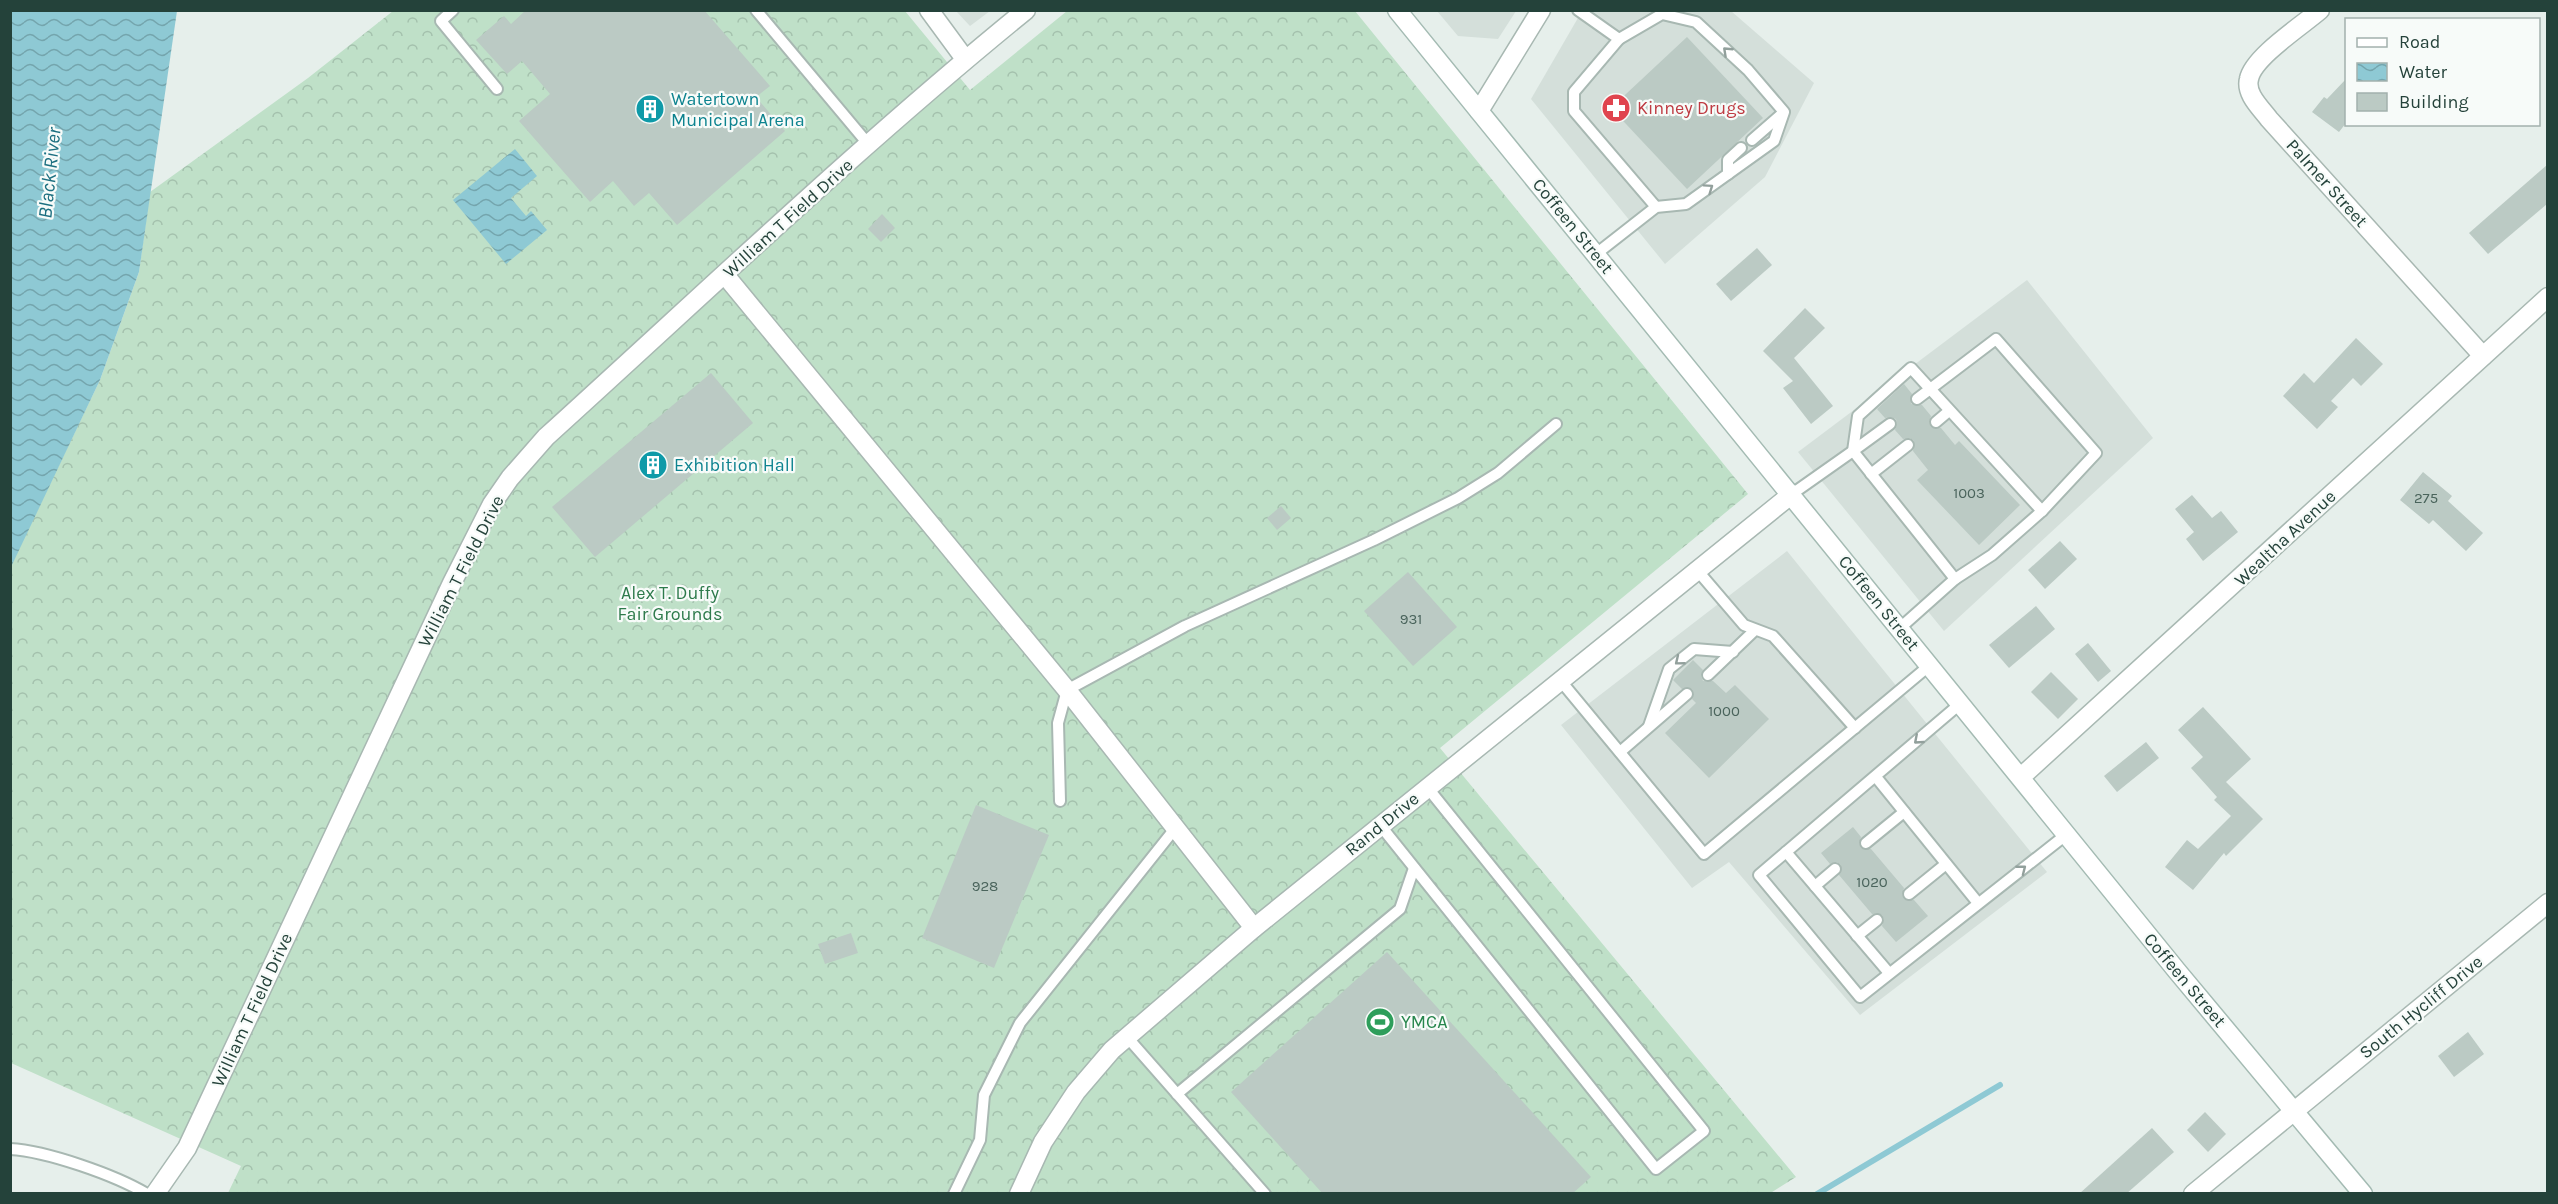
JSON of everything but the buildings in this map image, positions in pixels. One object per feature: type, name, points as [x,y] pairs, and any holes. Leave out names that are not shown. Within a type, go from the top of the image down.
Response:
[{"type":"street","points":[[929,10],[965,59]]},
{"type":"street","name":"William T Field Drive","points":[[155,1194],[187,1148],[452,583],[492,504],[510,478],[546,436],[965,59],[1026,10]]},
{"type":"street","name":"Coffeen Street","points":[[1397,10],[2177,972],[2295,1110],[2363,1194]]},
{"type":"street","points":[[1479,111],[1541,10]]},
{"type":"street","name":"Palmer Street","points":[[2320,10],[2256,63],[2248,79],[2251,95],[2269,119],[2483,356]]},
{"type":"street","points":[[725,275],[1067,690],[1177,826],[1254,928]]},
{"type":"street","name":"Wealtha Avenue","points":[[2021,777],[2547,297]]},
{"type":"street","name":"Rand Drive","points":[[1019,1194],[1043,1142],[1076,1092],[1127,1036],[1380,825],[1791,494]]},
{"type":"street","name":"South Hycliff Drive","points":[[2193,1194],[2547,903]]},
{"type":"lane","points":[[453,10],[441,21],[497,89]]},
{"type":"lane","points":[[756,10],[869,145]]},
{"type":"lane","points":[[1578,10],[1619,39]]},
{"type":"lane","points":[[1656,207],[1574,111],[1574,92],[1619,39],[1662,14],[1696,22],[1748,70],[1784,112]]},
{"type":"lane","points":[[1752,140],[1784,112]]},
{"type":"lane","points":[[1596,254],[1656,207],[1686,204],[1774,141],[1784,112]]},
{"type":"lane","points":[[1728,174],[1728,160],[1741,148]]},
{"type":"lane","points":[[1900,628],[1955,579],[1992,555],[2042,511],[2096,453],[1996,339],[1917,399]]},
{"type":"lane","points":[[1955,579],[1853,451],[1858,416],[1911,368],[2042,511]]},
{"type":"lane","points":[[1936,422],[1949,411]]},
{"type":"lane","points":[[1060,801],[1058,723],[1067,690],[1185,626],[1374,540],[1458,498],[1498,473],[1556,424]]},
{"type":"lane","points":[[1791,494],[1890,424]]},
{"type":"lane","points":[[1872,474],[1908,445]]},
{"type":"lane","points":[[1697,570],[1744,625],[1773,636],[1855,728]]},
{"type":"lane","points":[[1708,675],[1755,630]]},
{"type":"lane","points":[[1649,726],[1670,669],[1694,649],[1733,652]]},
{"type":"lane","points":[[1560,680],[1704,854],[1930,665]]},
{"type":"lane","points":[[1620,752],[1687,694]]},
{"type":"lane","points":[[1961,703],[1759,875],[1860,996],[2067,834]]},
{"type":"lane","points":[[1876,777],[1978,903]]},
{"type":"lane","points":[[1380,825],[1656,1169],[1704,1131],[1427,787]]},
{"type":"lane","points":[[1866,843],[1904,812]]},
{"type":"lane","points":[[954,1194],[980,1140],[984,1095],[1020,1023],[1177,826]]},
{"type":"lane","points":[[1786,852],[1889,973]]},
{"type":"lane","points":[[1909,894],[1946,864]]},
{"type":"lane","points":[[1177,1094],[1400,909],[1414,868]]},
{"type":"lane","points":[[1815,886],[1835,869]]},
{"type":"lane","points":[[1857,936],[1877,920]]},
{"type":"lane","points":[[1127,1036],[1265,1194]]},
{"type":"lane","points":[[10,1149],[41,1153],[132,1185],[147,1194]]},
{"type":"shaded area","points":[[956,11],[990,11],[970,26]]},
{"type":"shaded area","points":[[1437,11],[1516,11],[1498,39],[1458,36]]},
{"type":"shaded area","points":[[1582,11],[1731,11],[1814,83],[1765,177],[1665,264],[1531,99]]},
{"type":"shaded area","points":[[2027,280],[2153,438],[1944,631],[1798,452]]},
{"type":"shaded area","points":[[1787,551],[2047,872],[1860,1015],[1729,862],[1692,888],[1561,725]]},
{"type":"green space","name":"Alex T. Duffy Fair Grounds","points":[[393,11],[905,11],[970,90],[1067,11],[1355,11],[1748,494],[1440,748],[1796,1177],[1769,1194],[228,1193],[241,1166],[11,1063],[10,567],[100,380],[139,272],[150,192],[308,78]]},
{"type":"water","name":"Black River","points":[[11,10],[177,11],[139,272],[100,380],[11,567]]},
{"type":"water","points":[[515,149],[537,176],[511,198],[526,216],[531,211],[547,230],[506,264],[453,200]]},
{"type":"waterway","points":[[1817,1194],[2000,1085]]},
{"type":"place","name":"Kinney Drugs","points":[[1616,108]]},
{"type":"place","name":"Watertown Municipal Arena","points":[[650,109]]},
{"type":"place","name":"Exhibition Hall","points":[[653,465]]},
{"type":"place","name":"YMCA","points":[[1380,1022]]}]
